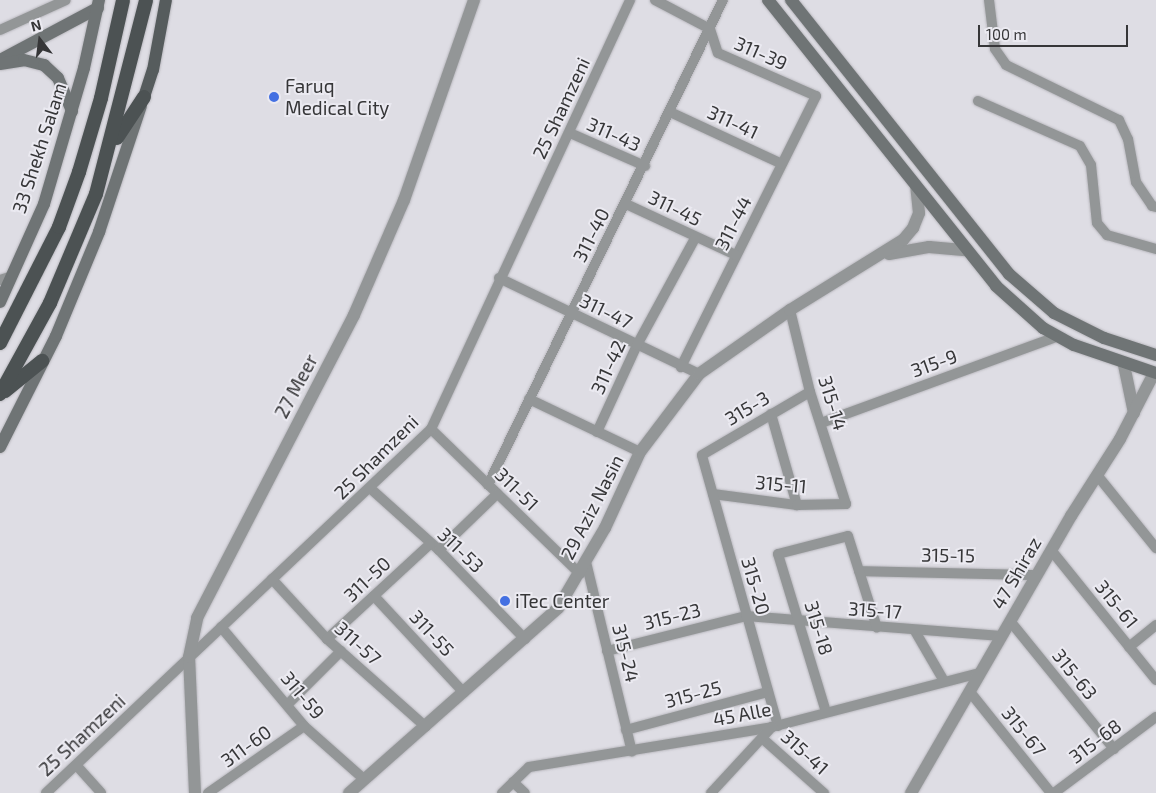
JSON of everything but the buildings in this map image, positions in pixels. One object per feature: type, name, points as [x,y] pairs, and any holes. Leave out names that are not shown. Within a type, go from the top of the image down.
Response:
[{"type":"highway","points":[[0,343],[59,227],[79,172],[101,98],[123,0]]},
{"type":"highway","points":[[0,394],[54,296],[96,194],[111,146],[146,0]]},
{"type":"highway","points":[[111,146],[144,97]]},
{"type":"highway","points":[[0,394],[42,361]]},
{"type":"main road","points":[[0,447],[42,361],[99,232],[153,70],[166,0]]},
{"type":"main road","points":[[768,0],[831,77],[966,250],[1014,303],[1059,336],[1124,365],[1155,373]]},
{"type":"main road","points":[[791,0],[1009,274],[1054,313],[1068,321],[1104,338],[1156,355]]},
{"type":"main road","points":[[0,60],[99,4]]},
{"type":"main road","name":"33 Shekh Salam","points":[[0,302],[6,278],[44,204],[72,111],[99,4]]},
{"type":"main road","points":[[0,64],[24,60],[44,65],[58,78],[72,111]]},
{"type":"main road","points":[[831,77],[845,66]]},
{"type":"street","points":[[0,30],[66,0]]},
{"type":"street","name":"27 Meer","points":[[195,793],[189,657],[197,618],[217,574],[354,315],[404,200],[474,0]]},
{"type":"street","name":"25 Shamzeni","points":[[46,793],[77,766],[272,579],[371,489],[431,429],[499,278],[570,133],[630,0]]},
{"type":"street","points":[[655,0],[710,28]]},
{"type":"street","name":"311-40","points":[[488,485],[570,312],[626,204],[723,0]]},
{"type":"street","points":[[989,0],[995,48],[1006,65],[1118,120],[1128,139],[1136,182],[1152,206],[1156,207]]},
{"type":"street","name":"311-39","points":[[710,28],[718,53],[816,96]]},
{"type":"street","name":"311-44","points":[[681,366],[816,96]]},
{"type":"street","points":[[978,101],[1080,146],[1091,165],[1097,223],[1107,235],[1156,249]]},
{"type":"street","name":"311-41","points":[[670,112],[782,164]]},
{"type":"street","name":"311-43","points":[[570,133],[644,166]]},
{"type":"street","name":"29 Aziz Nasin","points":[[350,793],[558,608],[583,568],[640,452],[699,374],[790,310],[903,240],[913,228],[920,204],[916,186]]},
{"type":"street","name":"311-45","points":[[626,204],[695,238],[736,255]]},
{"type":"street","name":"311-42","points":[[597,432],[637,345],[695,238]]},
{"type":"street","name":"29 Aziz Nasin","points":[[880,256],[929,247],[966,250]]},
{"type":"street","name":"311-47","points":[[499,278],[699,374]]},
{"type":"street","name":"315-14","points":[[790,310],[810,392],[846,504]]},
{"type":"street","name":"315-9","points":[[821,423],[1059,336]]},
{"type":"street","points":[[1124,365],[1134,413]]},
{"type":"street","name":"47 Shiraz","points":[[911,793],[1051,550],[1134,413],[1155,373]]},
{"type":"street","name":"315-3","points":[[702,455],[810,392]]},
{"type":"street","points":[[529,399],[640,452]]},
{"type":"street","points":[[771,414],[797,505]]},
{"type":"street","name":"311-51","points":[[431,429],[497,494],[583,568]]},
{"type":"street","name":"315-20","points":[[702,455],[768,692],[775,726]]},
{"type":"street","points":[[1097,475],[1156,548]]},
{"type":"street","name":"311-53","points":[[371,489],[434,547],[525,639]]},
{"type":"street","name":"311-50","points":[[327,639],[374,596],[497,494]]},
{"type":"street","name":"315-11","points":[[713,494],[797,505],[846,504]]},
{"type":"street","name":"315-18","points":[[826,712],[778,554],[848,536],[859,571]]},
{"type":"street","name":"315-61","points":[[1051,550],[1156,680]]},
{"type":"street","name":"315-24","points":[[583,568],[607,651],[632,752]]},
{"type":"street","points":[[859,571],[877,628]]},
{"type":"street","name":"315-15","points":[[859,571],[1037,575]]},
{"type":"street","name":"311-57","points":[[272,579],[327,639],[426,727]]},
{"type":"street","name":"311-55","points":[[374,596],[464,693]]},
{"type":"street","name":"315-17","points":[[746,616],[915,631],[1001,636]]},
{"type":"street","name":"315-23","points":[[607,651],[746,616]]},
{"type":"street","name":"315-63","points":[[1010,621],[1114,748]]},
{"type":"street","points":[[1129,647],[1156,625]]},
{"type":"street","name":"311-59","points":[[221,627],[288,704],[304,726],[365,780]]},
{"type":"street","points":[[915,631],[944,681]]},
{"type":"street","points":[[288,704],[341,651]]},
{"type":"street","name":"45 Alle","points":[[502,793],[529,767],[632,752],[775,726],[980,673]]},
{"type":"street","name":"315-25","points":[[626,730],[768,692]]},
{"type":"street","name":"315-67","points":[[970,692],[1053,793]]},
{"type":"street","name":"315-68","points":[[1053,793],[1156,717]]},
{"type":"street","name":"311-60","points":[[208,793],[220,791],[304,726]]},
{"type":"street","points":[[711,793],[775,726]]},
{"type":"street","name":"315-41","points":[[762,738],[824,793]]},
{"type":"street","points":[[77,766],[101,793]]},
{"type":"street","points":[[513,782],[525,793]]},
{"type":"place","name":"Faruq Medical City","points":[[274,97]]},
{"type":"place","name":"iTec Center","points":[[505,601]]}]
